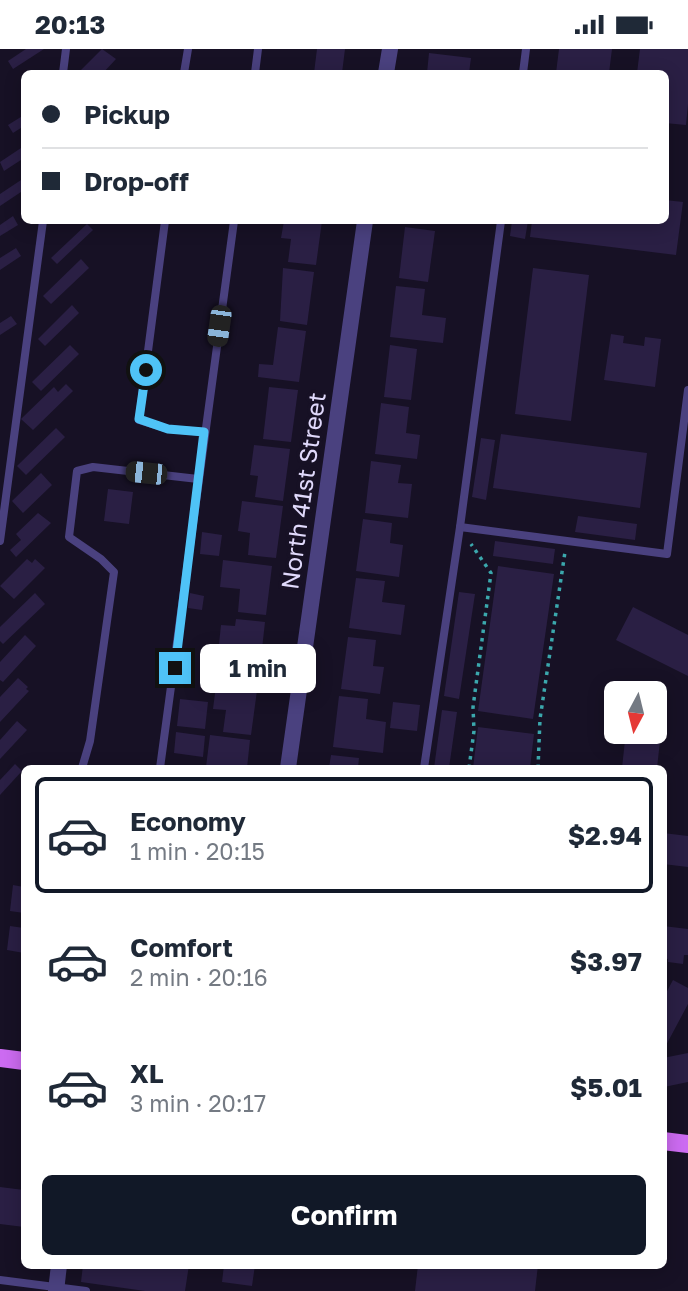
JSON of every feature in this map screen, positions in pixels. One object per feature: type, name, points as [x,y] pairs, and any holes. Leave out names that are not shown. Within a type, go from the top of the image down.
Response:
[{"type":"main road","points":[[0,1058],[21,1061]]},
{"type":"main road","points":[[667,1141],[688,1144]]},
{"type":"street","points":[[386,70],[390,49]]},
{"type":"street","name":"North 41st Street","points":[[288,765],[365,224]]},
{"type":"street","points":[[56,1289],[58,1269]]},
{"type":"lane","points":[[63,70],[66,49]]},
{"type":"lane","points":[[184,70],[188,49]]},
{"type":"lane","points":[[255,70],[258,49]]},
{"type":"lane","points":[[523,70],[526,49]]},
{"type":"lane","points":[[0,541],[5,473],[43,224]]},
{"type":"lane","points":[[165,224],[139,419],[168,429],[204,432]]},
{"type":"lane","points":[[160,765],[234,224]]},
{"type":"lane","points":[[424,765],[501,224]]},
{"type":"lane","points":[[460,527],[667,554],[688,390]]},
{"type":"lane","points":[[83,765],[90,741],[114,572],[101,559],[69,537],[77,471],[93,467],[198,479]]},
{"type":"lane","points":[[0,1280],[86,1291]]},
{"type":"path","points":[[460,527],[491,573],[473,706],[474,731],[469,765]]},
{"type":"path","points":[[538,765],[540,719],[566,541]]},
{"type":"building","points":[[26,49],[44,49],[13,69],[8,61]]},
{"type":"building","points":[[102,49],[116,59],[106,70],[81,70]]},
{"type":"building","points":[[317,49],[345,49],[342,70],[314,70]]},
{"type":"building","points":[[559,49],[612,49],[609,70],[556,70]]},
{"type":"building","points":[[640,49],[688,49],[686,125],[669,123],[669,70],[637,70]]},
{"type":"building","points":[[429,53],[471,58],[469,70],[427,70]]},
{"type":"building","points":[[21,117],[21,128],[13,133],[8,125]]},
{"type":"building","points":[[21,148],[21,160],[4,171],[0,162]]},
{"type":"building","points":[[21,180],[21,192],[0,206],[0,194]]},
{"type":"building","points":[[669,200],[683,202],[676,255],[530,237],[532,224],[669,224]]},
{"type":"building","points":[[13,216],[18,225],[0,236],[0,225]]},
{"type":"building","points":[[87,224],[93,230],[57,264],[51,258]]},
{"type":"building","points":[[283,224],[322,224],[316,265],[288,262],[291,239],[281,238]]},
{"type":"building","points":[[512,224],[528,224],[525,239],[510,236]]},
{"type":"building","points":[[405,227],[435,231],[428,282],[399,278]]},
{"type":"building","points":[[16,248],[21,256],[0,270],[0,258]]},
{"type":"building","points":[[81,259],[89,268],[51,304],[43,296]]},
{"type":"building","points":[[283,268],[314,272],[307,325],[280,321]]},
{"type":"building","points":[[533,268],[589,275],[571,421],[515,414]]},
{"type":"building","points":[[396,286],[425,289],[422,315],[446,318],[443,343],[390,337]]},
{"type":"building","points":[[72,305],[79,313],[45,346],[38,339]]},
{"type":"building","points":[[11,316],[17,324],[0,335],[0,323]]},
{"type":"building","points":[[278,327],[306,331],[299,382],[258,377],[259,364],[273,365]]},
{"type":"building","points":[[611,334],[624,336],[623,343],[644,346],[645,337],[661,339],[655,387],[604,380]]},
{"type":"building","points":[[70,345],[79,354],[41,391],[32,382]]},
{"type":"building","points":[[390,345],[417,349],[411,400],[384,397]]},
{"type":"building","points":[[66,384],[73,391],[33,430],[21,419],[54,387],[58,392]]},
{"type":"building","points":[[269,387],[298,390],[291,442],[263,439]]},
{"type":"building","points":[[381,403],[409,407],[406,433],[420,435],[417,459],[375,454]]},
{"type":"building","points":[[56,428],[65,437],[26,475],[17,466]]},
{"type":"building","points":[[501,434],[647,453],[640,508],[493,488]]},
{"type":"building","points":[[481,438],[495,440],[486,500],[472,497]]},
{"type":"building","points":[[254,445],[290,449],[283,501],[255,497],[258,476],[250,475]]},
{"type":"building","points":[[371,461],[401,465],[398,483],[412,484],[408,518],[365,513]]},
{"type":"building","points":[[41,473],[52,485],[23,513],[12,501]]},
{"type":"building","points":[[108,489],[133,492],[129,524],[104,521]]},
{"type":"building","points":[[242,501],[283,506],[276,558],[248,555],[250,533],[238,531]]},
{"type":"building","points":[[38,513],[51,523],[16,557],[10,550],[21,540],[16,534]]},
{"type":"building","points":[[578,516],[637,524],[635,540],[575,532]]},
{"type":"building","points":[[363,519],[392,523],[390,543],[403,545],[399,577],[356,571]]},
{"type":"building","points":[[202,532],[222,535],[219,556],[200,554]]},
{"type":"building","points":[[495,541],[555,549],[553,564],[493,556]]},
{"type":"building","points":[[27,559],[32,563],[35,559],[45,568],[14,599],[0,586]]},
{"type":"building","points":[[223,560],[272,566],[266,615],[238,612],[240,589],[220,587]]},
{"type":"building","points":[[498,566],[554,574],[533,719],[478,711]]},
{"type":"building","points":[[356,578],[385,581],[382,602],[405,605],[401,635],[349,628]]},
{"type":"building","points":[[459,592],[475,594],[459,699],[444,696]]},
{"type":"building","points":[[35,593],[45,604],[3,644],[0,641],[0,627]]},
{"type":"building","points":[[190,593],[204,596],[202,610],[188,608]]},
{"type":"building","points":[[633,607],[688,635],[688,676],[616,640]]},
{"type":"building","points":[[236,619],[265,622],[259,676],[231,672],[234,646],[219,644],[221,625],[235,626]]},
{"type":"building","points":[[25,635],[36,646],[3,682],[0,680],[0,662]]},
{"type":"building","points":[[348,637],[376,640],[373,666],[384,667],[380,694],[341,689]]},
{"type":"building","points":[[18,678],[29,691],[0,722],[0,697]]},
{"type":"building","points":[[217,678],[258,683],[251,735],[223,732],[226,710],[213,709]]},
{"type":"building","points":[[339,696],[368,699],[366,719],[386,722],[383,753],[333,747]]},
{"type":"building","points":[[180,699],[208,702],[205,729],[177,726]]},
{"type":"building","points":[[393,702],[420,705],[417,731],[390,728]]},
{"type":"building","points":[[442,710],[457,712],[449,765],[434,765]]},
{"type":"building","points":[[17,721],[27,730],[0,759],[0,740]]},
{"type":"building","points":[[478,727],[534,734],[530,765],[473,765]]},
{"type":"building","points":[[176,732],[205,736],[203,757],[174,753]]},
{"type":"building","points":[[210,735],[250,740],[247,765],[206,765]]},
{"type":"building","points":[[625,744],[660,744],[657,765],[622,765]]},
{"type":"building","points":[[331,755],[359,758],[358,765],[329,765]]},
{"type":"building","points":[[15,764],[21,770],[0,795],[0,780]]},
{"type":"building","points":[[667,833],[688,836],[688,867],[667,864]]},
{"type":"building","points":[[13,885],[21,886],[21,913],[10,911]]},
{"type":"building","points":[[10,926],[21,928],[21,952],[7,950]]},
{"type":"building","points":[[667,926],[688,929],[688,955],[684,955],[683,964],[668,962]]},
{"type":"building","points":[[673,980],[688,988],[688,1004],[667,1043],[667,991]]},
{"type":"building","points":[[688,1053],[688,1082],[667,1086],[667,1057]]},
{"type":"building","points":[[0,1187],[21,1190],[21,1227],[0,1224]]},
{"type":"building","points":[[83,1269],[188,1269],[185,1291],[145,1291],[81,1282]]},
{"type":"building","points":[[224,1269],[254,1269],[252,1286],[222,1282]]},
{"type":"building","points":[[418,1269],[538,1269],[535,1291],[415,1291]]},
{"type":"route","points":[[146,370],[139,419],[168,429],[204,432],[175,668]]}]
